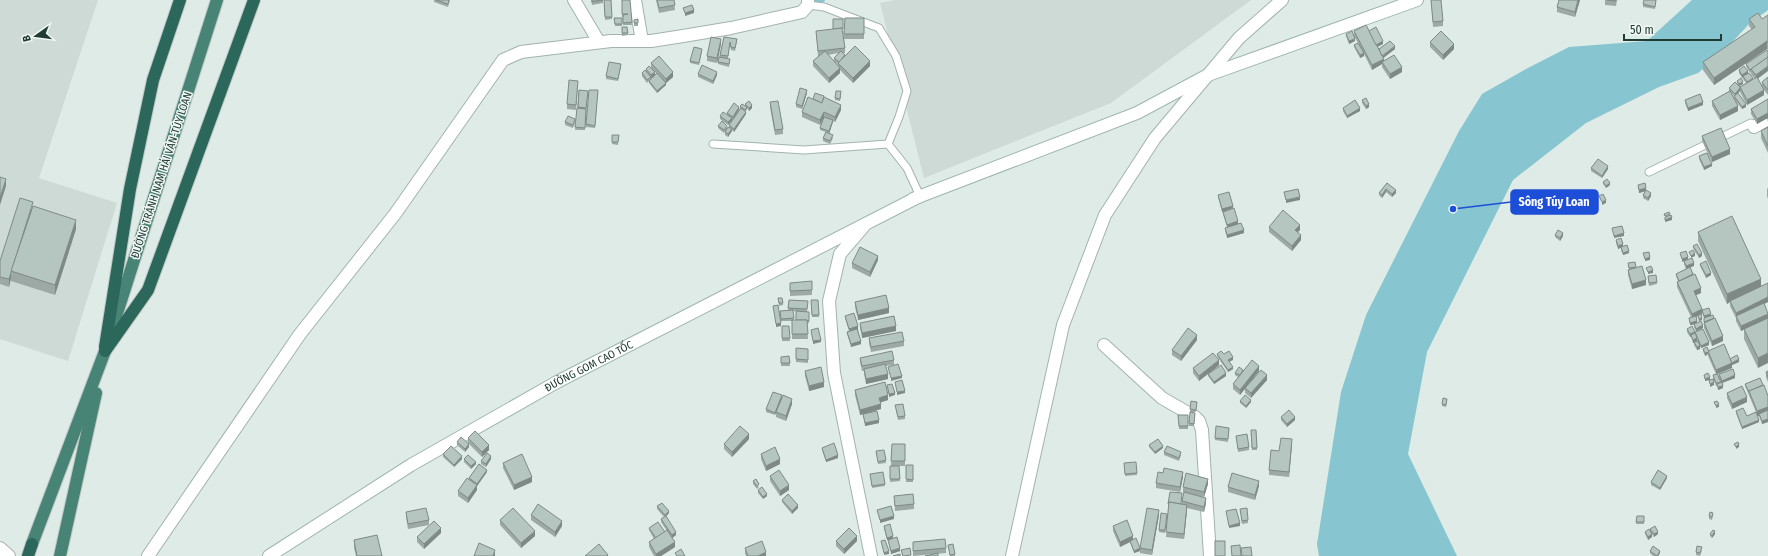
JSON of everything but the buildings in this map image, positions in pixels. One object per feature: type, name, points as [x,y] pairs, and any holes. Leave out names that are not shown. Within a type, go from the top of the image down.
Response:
[{"type":"highway","points":[[60,556],[105,350],[128,199],[136,158],[153,80],[180,0]]},
{"type":"highway","name":"ĐƯỜNG TRÁNH NAM HẢI VÂN-TÚY LOAN","points":[[105,350],[217,0]]},
{"type":"highway","points":[[28,556],[105,350],[148,290],[254,0]]},
{"type":"street","points":[[574,0],[599,42]]},
{"type":"street","points":[[635,0],[642,41]]},
{"type":"street","points":[[1012,556],[1063,325],[1105,215],[1155,138],[1239,38],[1282,0]]},
{"type":"street","points":[[871,556],[834,373],[829,301],[840,254],[864,226],[920,196],[1137,113],[1208,75],[1417,0]]},
{"type":"street","points":[[148,556],[300,334],[395,214],[503,60],[521,52],[599,42],[642,41],[731,28],[802,12],[808,3]]},
{"type":"street","points":[[1754,127],[1768,118]]},
{"type":"street","name":"ĐƯỜNG GOM CAO TỐC","points":[[268,556],[411,465],[557,382],[920,196]]},
{"type":"street","points":[[1104,345],[1162,398],[1195,417],[1199,421],[1202,430],[1210,556]]},
{"type":"street","points":[[0,548],[8,556]]},
{"type":"lane","points":[[808,3],[824,7],[879,28],[896,56],[907,91],[899,117],[888,144]]},
{"type":"lane","points":[[1649,172],[1751,122],[1754,127]]},
{"type":"lane","points":[[713,144],[804,150],[888,144]]},
{"type":"lane","points":[[888,144],[907,168],[920,196]]},
{"type":"shaded area","points":[[0,0],[98,0],[39,178],[117,203],[68,361],[0,339]]},
{"type":"shaded area","points":[[895,0],[1251,0],[1111,103],[924,178],[880,3]]},
{"type":"water","points":[[1692,0],[1768,0],[1768,10],[1749,24],[1725,50],[1698,73],[1659,87],[1586,123],[1513,180],[1427,352],[1408,454],[1457,556],[1319,556],[1317,544],[1341,392],[1366,315],[1459,131],[1482,94],[1569,47],[1647,41]]},
{"type":"waterway","points":[[811,3],[823,0]]},
{"type":"place","name":"Sông Túy Loan","points":[[1453,209]]}]
